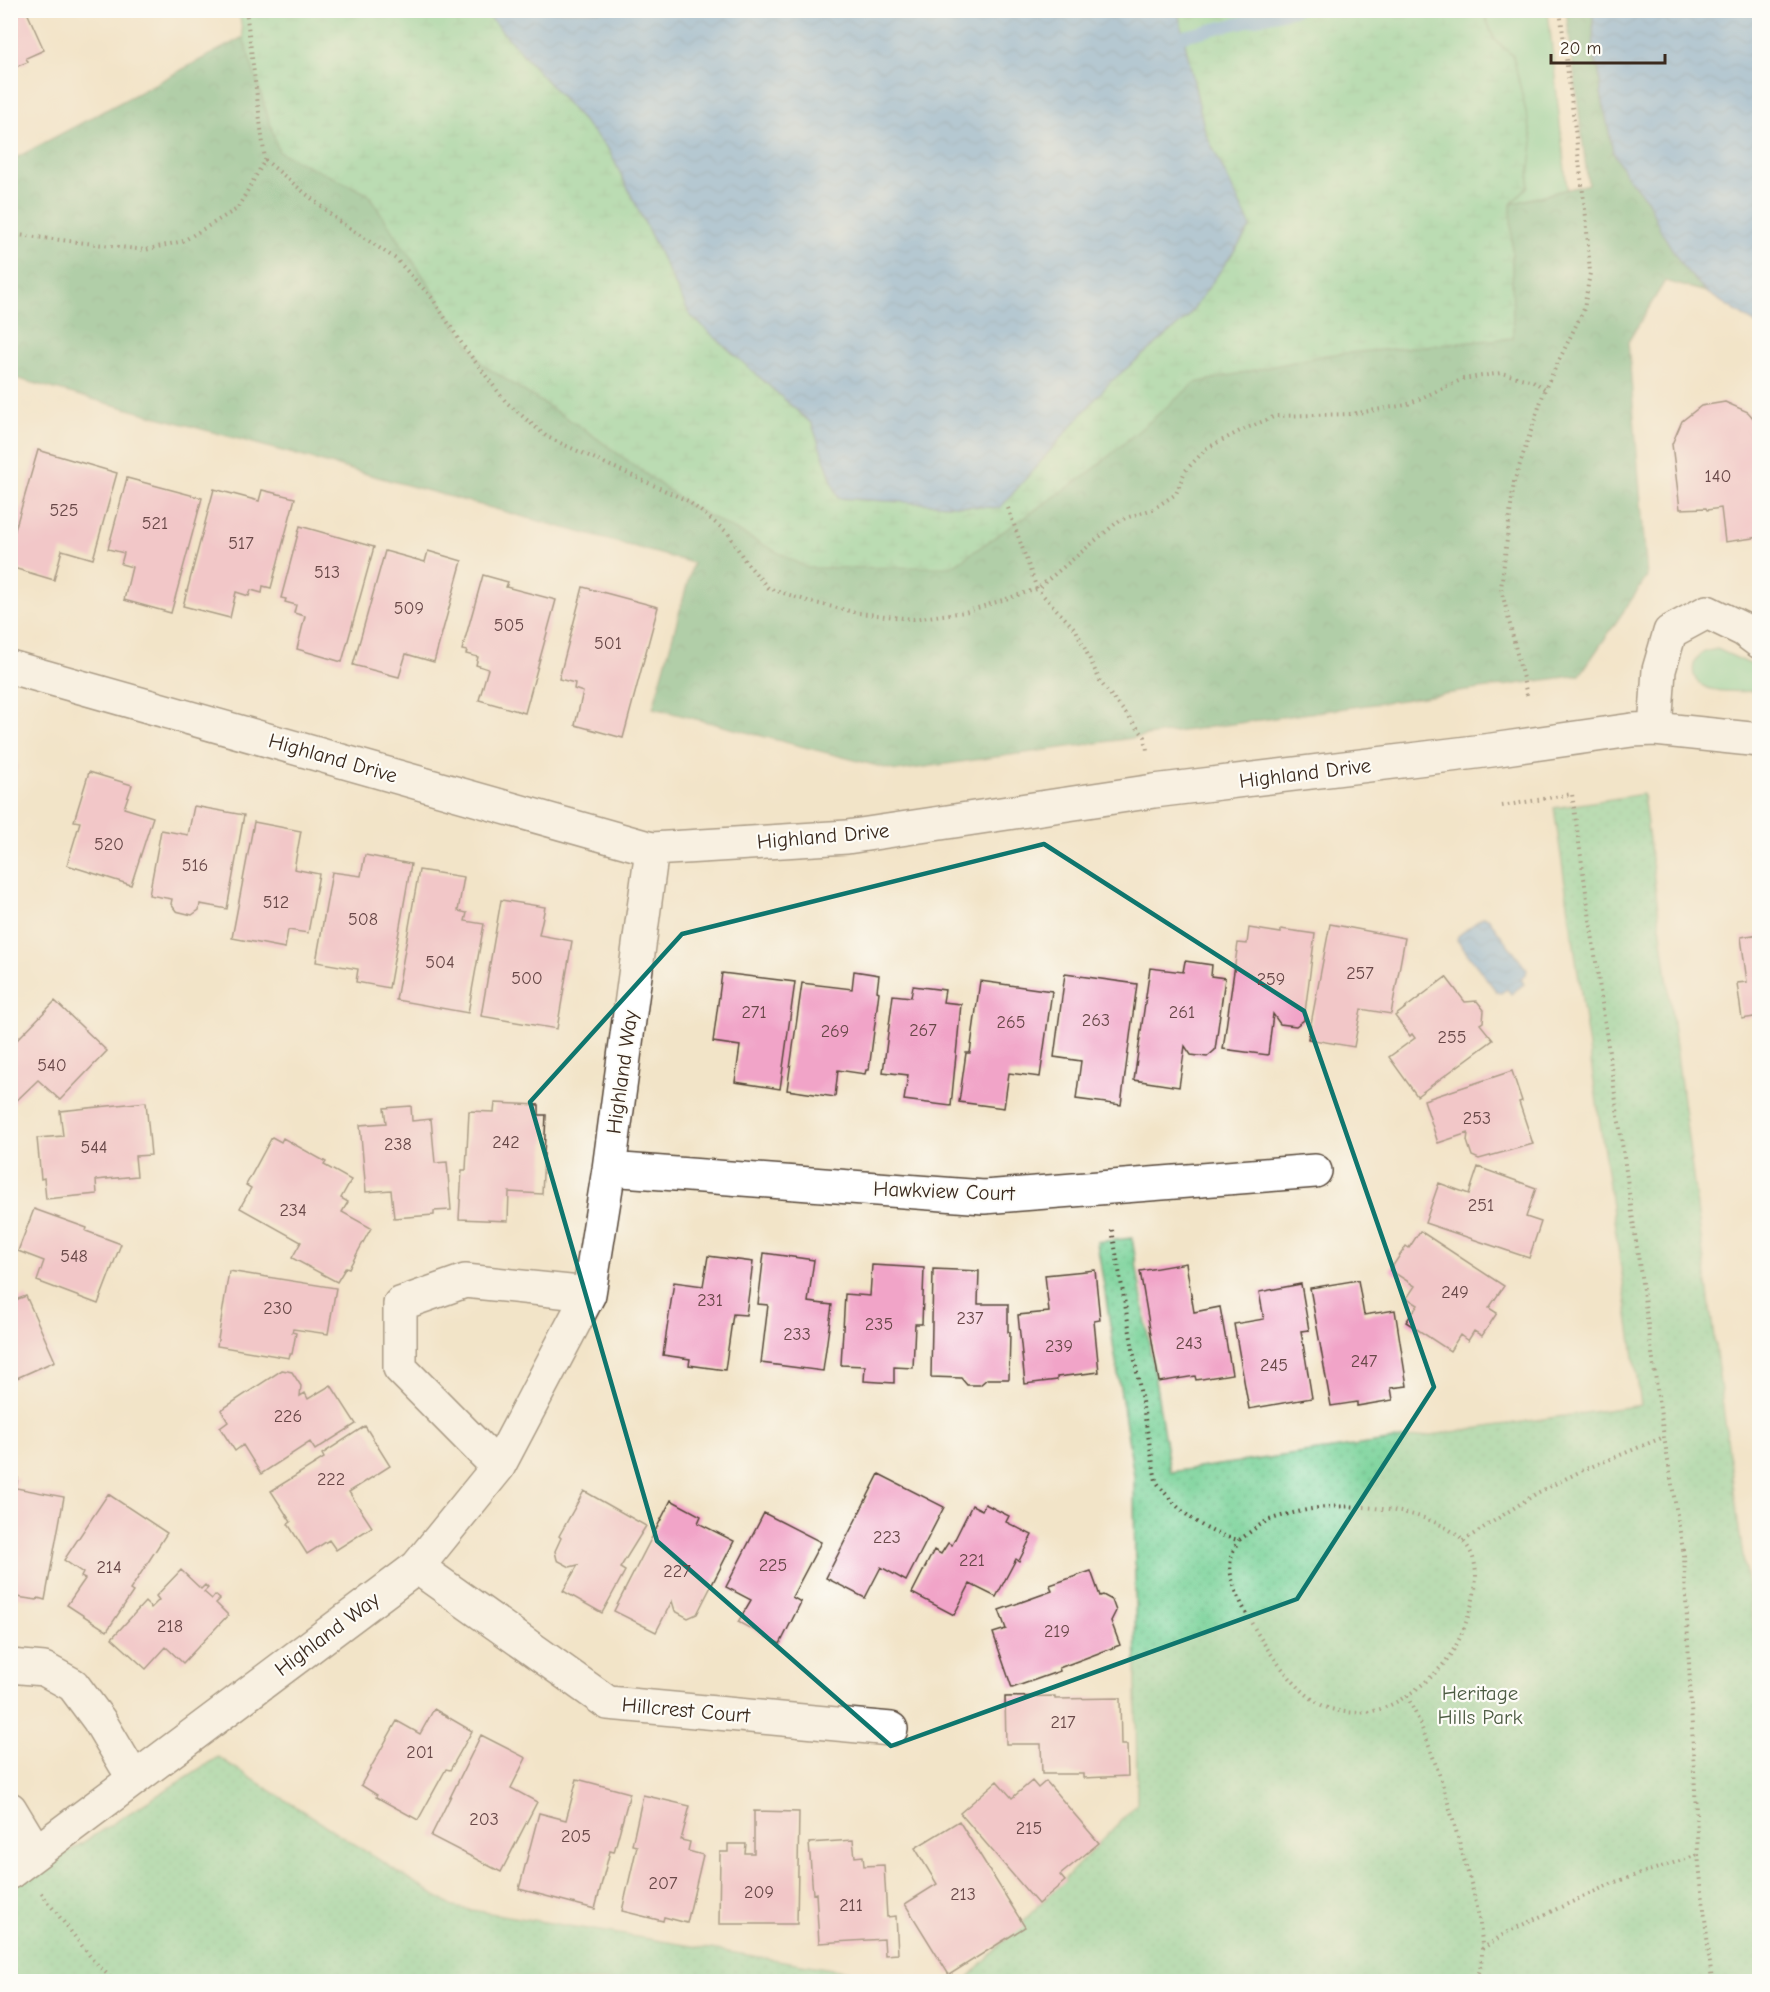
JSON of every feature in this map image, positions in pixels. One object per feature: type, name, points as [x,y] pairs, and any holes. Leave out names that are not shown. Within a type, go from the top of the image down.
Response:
[{"type":"street","points":[[1655,729],[1659,670],[1670,632],[1707,612],[1744,630],[1760,642]]},
{"type":"street","name":"Highland Drive","points":[[10,667],[652,849],[848,837],[1154,791],[1492,750],[1632,730],[1655,729],[1760,740]]},
{"type":"street","name":"Highland Way","points":[[22,1863],[417,1567],[498,1467],[590,1294],[652,849]]},
{"type":"street","name":"Hawkview Court","points":[[609,1169],[984,1197],[1315,1171]]},
{"type":"street","points":[[498,1467],[400,1368],[400,1304],[465,1281],[590,1294]]},
{"type":"street","name":"Hillcrest Court","points":[[417,1567],[608,1703],[891,1729]]},
{"type":"street","points":[[10,1666],[44,1669],[73,1685],[99,1720],[134,1779]]},
{"type":"street","points":[[10,1809],[22,1863]]},
{"type":"path","points":[[10,234],[145,250],[183,241],[237,209],[265,160],[246,10]]},
{"type":"path","points":[[1527,695],[1502,588],[1514,482],[1545,389],[1584,309],[1590,273],[1586,218],[1560,10]]},
{"type":"path","points":[[265,160],[340,222],[396,259],[432,298],[464,347],[506,402],[547,437],[688,501],[728,533],[745,561],[768,588],[811,602],[860,613],[913,619],[965,612],[1037,589],[1120,520],[1152,509],[1176,494],[1185,471],[1207,448],[1276,416],[1351,414],[1406,405],[1463,379],[1501,373],[1533,381],[1545,389]]},
{"type":"path","points":[[1008,508],[1037,589],[1076,630],[1101,683],[1144,738],[1147,750]]},
{"type":"path","points":[[1502,806],[1572,794],[1664,1437],[1684,1557],[1698,1855],[1712,1982]]},
{"type":"path","points":[[1112,1230],[1156,1481],[1168,1499],[1207,1529],[1227,1538],[1239,1540]]},
{"type":"path","points":[[1463,1541],[1537,1493],[1581,1471],[1664,1437]]},
{"type":"path","points":[[1326,1507],[1390,1511],[1416,1516],[1440,1524],[1463,1541],[1469,1549],[1475,1567],[1476,1592],[1467,1621],[1452,1654],[1434,1676],[1387,1708],[1359,1714],[1329,1708],[1305,1694],[1288,1676],[1255,1628],[1231,1578],[1230,1560],[1239,1540],[1268,1521],[1326,1507]]},
{"type":"path","points":[[1407,1696],[1421,1725],[1449,1805],[1477,1910],[1482,1949],[1480,1971],[1476,1982]]},
{"type":"path","points":[[1482,1949],[1506,1932],[1615,1882],[1698,1855]]},
{"type":"path","points":[[22,1863],[93,1960],[115,1982]]},
{"type":"path","points":[[237,1982],[300,1978],[343,1982]]},
{"type":"highlighted area","points":[[1044,844],[1304,1011],[1434,1387],[1297,1599],[891,1746],[657,1541],[530,1102],[682,934]]},
{"type":"green space","points":[[239,11],[484,11],[609,150],[690,315],[812,424],[839,498],[1000,508],[1109,383],[1187,318],[1251,227],[1205,132],[1178,11],[1483,11],[1494,39],[1513,56],[1533,142],[1528,186],[1511,204],[1513,338],[1325,355],[1195,383],[1089,473],[951,567],[807,568],[690,506],[584,429],[483,365],[368,194],[279,152],[243,37]]},
{"type":"green space","points":[[1483,11],[1548,11],[1567,189],[1511,204],[1528,186],[1513,56],[1494,39]]},
{"type":"green space","points":[[1566,11],[1593,11],[1594,58],[1599,70],[1601,93],[1613,151],[1626,175],[1648,201],[1661,231],[1683,267],[1706,292],[1665,281],[1628,342],[1647,577],[1580,675],[897,771],[653,708],[693,563],[11,377],[10,161],[243,37],[279,151],[368,194],[483,365],[584,429],[690,506],[951,567],[1089,473],[1194,383],[1325,355],[1513,338],[1511,204],[1588,184]]},
{"type":"green space","points":[[1717,649],[1759,668],[1759,691],[1714,690],[1704,687],[1697,681],[1693,672],[1695,660],[1704,652]]},
{"type":"green space","name":"Heritage Hills Park","points":[[1643,794],[1739,1529],[1759,1665],[1759,1981],[964,1982],[1137,1804],[1134,1476],[1097,1242],[1132,1238],[1170,1472],[1641,1405],[1554,808]]},
{"type":"green space","points":[[218,1757],[453,1907],[906,1981],[11,1982],[11,1888]]},
{"type":"water","points":[[484,11],[1178,11],[1205,132],[1251,227],[1187,318],[1109,383],[1000,508],[838,498],[812,424],[690,315],[609,150]]},
{"type":"water","points":[[1593,11],[1759,11],[1759,326],[1706,292],[1683,267],[1661,231],[1648,201],[1626,175],[1613,151],[1601,93],[1599,70],[1594,59]]},
{"type":"water","points":[[1483,917],[1488,918],[1527,970],[1521,979],[1524,984],[1511,994],[1507,989],[1501,993],[1497,992],[1457,940],[1458,936]]},
{"type":"building","points":[[10,10],[26,10],[44,50],[26,58],[28,62],[10,69]]},
{"type":"building","points":[[1725,402],[1748,412],[1760,426],[1760,537],[1725,542],[1721,508],[1680,509],[1672,444],[1682,421],[1701,406]]},
{"type":"building","points":[[38,450],[117,473],[93,559],[62,550],[54,580],[10,567],[10,547]]},
{"type":"building","points":[[127,478],[202,498],[171,613],[124,600],[132,567],[121,564],[124,553],[108,549]]},
{"type":"building","points":[[214,489],[259,501],[262,490],[295,498],[271,588],[263,586],[262,593],[251,590],[249,596],[236,592],[230,618],[183,606]]},
{"type":"building","points":[[300,526],[374,547],[342,662],[297,649],[305,616],[294,613],[296,605],[285,602],[286,599],[281,598]]},
{"type":"building","points":[[385,551],[425,562],[428,551],[462,561],[434,662],[406,654],[399,677],[353,665]]},
{"type":"building","points":[[483,575],[508,582],[506,587],[556,600],[525,713],[479,700],[488,669],[476,665],[478,657],[466,654],[467,651],[462,650]]},
{"type":"building","points":[[583,587],[658,607],[623,738],[575,725],[583,692],[574,689],[575,683],[559,679]]},
{"type":"building","points":[[10,763],[18,765],[11,785],[10,785]]},
{"type":"building","points":[[89,772],[132,785],[124,808],[153,817],[131,885],[67,865],[80,822],[74,821]]},
{"type":"building","points":[[194,806],[244,815],[227,909],[200,904],[199,910],[192,915],[176,911],[171,904],[172,899],[149,895],[161,830],[188,835]]},
{"type":"building","points":[[254,822],[301,831],[294,869],[319,874],[308,933],[288,930],[285,948],[232,938]]},
{"type":"building","points":[[365,855],[411,864],[389,988],[356,982],[358,969],[316,962],[332,872],[361,876]]},
{"type":"building","points":[[419,870],[464,877],[458,911],[467,913],[465,921],[484,924],[468,1013],[396,1000]]},
{"type":"building","points":[[501,900],[545,907],[539,935],[572,941],[557,1029],[481,1016]]},
{"type":"building","points":[[1330,924],[1405,938],[1391,1014],[1361,1009],[1354,1047],[1308,1039]]},
{"type":"building","points":[[1249,928],[1281,933],[1281,929],[1315,934],[1304,1020],[1296,1026],[1280,1024],[1273,1014],[1268,1055],[1223,1049],[1238,943],[1247,944]]},
{"type":"building","points":[[1760,934],[1760,1016],[1742,1019],[1737,983],[1747,982],[1741,937]]},
{"type":"building","points":[[1185,961],[1212,965],[1211,976],[1225,978],[1215,1050],[1207,1057],[1191,1055],[1185,1046],[1179,1087],[1134,1080],[1150,968],[1183,972]]},
{"type":"building","points":[[854,971],[879,975],[869,1070],[866,1070],[865,1074],[838,1070],[835,1097],[787,1090],[802,983],[852,989]]},
{"type":"building","points":[[722,973],[795,982],[780,1089],[735,1082],[740,1046],[713,1042]]},
{"type":"building","points":[[1065,974],[1137,984],[1121,1105],[1076,1099],[1081,1061],[1054,1057]]},
{"type":"building","points":[[1446,977],[1465,1002],[1477,1001],[1484,1010],[1483,1022],[1480,1024],[1493,1040],[1417,1096],[1389,1057],[1415,1038],[1412,1034],[1410,1036],[1395,1016]]},
{"type":"building","points":[[980,981],[1052,991],[1040,1077],[1009,1073],[1004,1108],[959,1102],[966,1053],[970,1053]]},
{"type":"building","points":[[913,986],[945,990],[943,1002],[961,1004],[951,1106],[904,1100],[908,1075],[883,1072],[893,995],[911,997]]},
{"type":"building","points":[[55,1001],[107,1051],[60,1100],[38,1080],[13,1104],[10,1102],[10,1037],[12,1035],[17,1040]]},
{"type":"building","points":[[1512,1071],[1522,1101],[1519,1102],[1533,1144],[1479,1159],[1472,1156],[1467,1141],[1468,1133],[1438,1143],[1424,1100]]},
{"type":"building","points":[[146,1102],[151,1155],[135,1156],[137,1176],[96,1180],[97,1194],[46,1199],[44,1178],[41,1179],[37,1138],[63,1136],[60,1111]]},
{"type":"building","points":[[495,1103],[539,1105],[539,1115],[546,1115],[542,1194],[509,1192],[508,1221],[459,1219],[462,1170],[466,1170],[469,1111],[494,1112]]},
{"type":"building","points":[[411,1106],[412,1121],[431,1119],[435,1163],[447,1162],[451,1210],[434,1211],[434,1215],[394,1218],[391,1190],[366,1192],[360,1125],[386,1123],[384,1108]]},
{"type":"building","points":[[272,1137],[281,1142],[283,1138],[326,1162],[324,1165],[351,1180],[341,1198],[348,1202],[342,1212],[371,1228],[349,1268],[346,1267],[337,1282],[292,1258],[301,1242],[240,1208],[251,1188],[246,1185]]},
{"type":"building","points":[[1478,1167],[1536,1188],[1526,1217],[1541,1222],[1529,1258],[1425,1223],[1439,1183],[1469,1194]]},
{"type":"building","points":[[34,1209],[87,1228],[86,1231],[121,1244],[98,1304],[37,1281],[44,1261],[18,1251]]},
{"type":"building","points":[[1420,1231],[1504,1286],[1489,1308],[1497,1313],[1482,1336],[1474,1331],[1468,1341],[1460,1335],[1450,1351],[1406,1322],[1418,1305],[1407,1298],[1415,1286],[1390,1270],[1406,1246],[1409,1248]]},
{"type":"building","points":[[764,1253],[814,1260],[808,1302],[832,1305],[823,1371],[761,1363],[768,1305],[758,1304]]},
{"type":"building","points":[[708,1256],[753,1262],[746,1315],[733,1314],[725,1370],[689,1365],[690,1359],[663,1355],[674,1282],[703,1286]]},
{"type":"building","points":[[1186,1263],[1194,1312],[1220,1307],[1232,1374],[1196,1380],[1195,1376],[1159,1382],[1140,1271]]},
{"type":"building","points":[[872,1265],[924,1268],[922,1324],[915,1324],[913,1368],[894,1367],[894,1383],[864,1381],[865,1366],[841,1365],[845,1294],[870,1296]]},
{"type":"building","points":[[933,1269],[979,1271],[978,1304],[1008,1304],[1009,1379],[987,1379],[980,1385],[967,1385],[961,1378],[931,1377]]},
{"type":"building","points":[[1095,1270],[1100,1320],[1094,1321],[1099,1372],[1025,1384],[1018,1315],[1049,1312],[1045,1275]]},
{"type":"building","points":[[229,1271],[336,1288],[328,1334],[293,1329],[292,1332],[296,1333],[292,1354],[289,1358],[217,1346]]},
{"type":"building","points":[[1358,1280],[1364,1315],[1395,1310],[1407,1386],[1391,1388],[1393,1400],[1357,1406],[1357,1402],[1331,1406],[1310,1288]]},
{"type":"building","points":[[1301,1284],[1309,1330],[1301,1331],[1312,1398],[1249,1409],[1234,1324],[1264,1319],[1259,1292]]},
{"type":"building","points":[[26,1296],[55,1361],[10,1381],[10,1302]]},
{"type":"building","points":[[282,1370],[292,1372],[301,1386],[300,1396],[305,1393],[308,1399],[331,1385],[356,1424],[315,1450],[310,1442],[261,1474],[243,1445],[235,1451],[220,1428],[228,1422],[221,1410]]},
{"type":"building","points":[[365,1426],[390,1466],[349,1492],[372,1527],[336,1550],[329,1540],[307,1554],[288,1524],[291,1522],[271,1491],[324,1458],[322,1454]]},
{"type":"building","points":[[879,1474],[944,1507],[906,1581],[881,1567],[865,1598],[826,1578]]},
{"type":"building","points":[[10,1477],[18,1478],[16,1488],[64,1497],[45,1600],[10,1596]]},
{"type":"building","points":[[584,1491],[646,1526],[620,1568],[625,1571],[602,1613],[563,1591],[578,1565],[570,1567],[557,1560],[555,1551],[561,1538],[559,1536]]},
{"type":"building","points":[[108,1494],[167,1533],[130,1590],[133,1592],[107,1631],[67,1605],[85,1579],[81,1577],[83,1573],[64,1560]]},
{"type":"building","points":[[671,1500],[701,1516],[698,1523],[734,1541],[697,1614],[688,1618],[675,1611],[672,1601],[656,1632],[614,1611]]},
{"type":"building","points":[[985,1504],[1009,1516],[1006,1522],[1032,1535],[1019,1561],[1016,1559],[996,1597],[970,1584],[954,1615],[912,1593],[934,1550],[941,1554],[948,1543],[952,1545],[972,1505],[982,1510]]},
{"type":"building","points":[[764,1513],[821,1542],[792,1597],[801,1602],[780,1644],[738,1622],[751,1600],[726,1587]]},
{"type":"building","points":[[181,1570],[201,1589],[205,1585],[208,1588],[204,1592],[212,1599],[215,1595],[220,1599],[216,1603],[228,1615],[183,1663],[166,1647],[146,1669],[112,1638],[145,1602],[151,1608],[159,1600],[156,1596]]},
{"type":"building","points":[[1091,1571],[1100,1596],[1103,1595],[1112,1600],[1116,1611],[1111,1621],[1120,1645],[1059,1668],[1060,1671],[1012,1688],[993,1633],[1006,1629],[999,1610],[1052,1591],[1050,1585]]},
{"type":"building","points":[[1055,1696],[1055,1699],[1120,1698],[1121,1745],[1127,1745],[1128,1776],[1083,1778],[1083,1774],[1042,1774],[1041,1744],[1006,1744],[1005,1697]]},
{"type":"building","points":[[434,1709],[472,1731],[450,1770],[446,1769],[418,1820],[376,1797],[377,1795],[361,1785],[397,1721],[420,1734]]},
{"type":"building","points":[[481,1735],[526,1758],[511,1788],[537,1802],[501,1872],[431,1836]]},
{"type":"building","points":[[577,1779],[630,1793],[614,1852],[610,1851],[595,1909],[519,1889],[539,1813],[566,1820]]},
{"type":"building","points":[[997,1781],[1012,1798],[1032,1781],[1038,1788],[1046,1781],[1099,1843],[1060,1875],[1065,1881],[1038,1904],[960,1813]]},
{"type":"building","points":[[643,1795],[690,1806],[681,1840],[690,1842],[688,1851],[703,1855],[687,1923],[664,1917],[663,1921],[622,1911],[637,1846],[632,1845]]},
{"type":"building","points":[[754,1811],[799,1812],[797,1924],[719,1924],[720,1852],[728,1852],[728,1844],[746,1844],[745,1853],[754,1853]]},
{"type":"building","points":[[959,1821],[1025,1927],[949,1975],[905,1904],[937,1884],[915,1848]]},
{"type":"building","points":[[853,1840],[855,1857],[863,1856],[864,1866],[884,1865],[887,1917],[896,1916],[898,1954],[885,1955],[884,1939],[819,1943],[816,1893],[813,1894],[809,1843]]},
{"type":"waterway","points":[[1184,36],[1295,10]]}]
